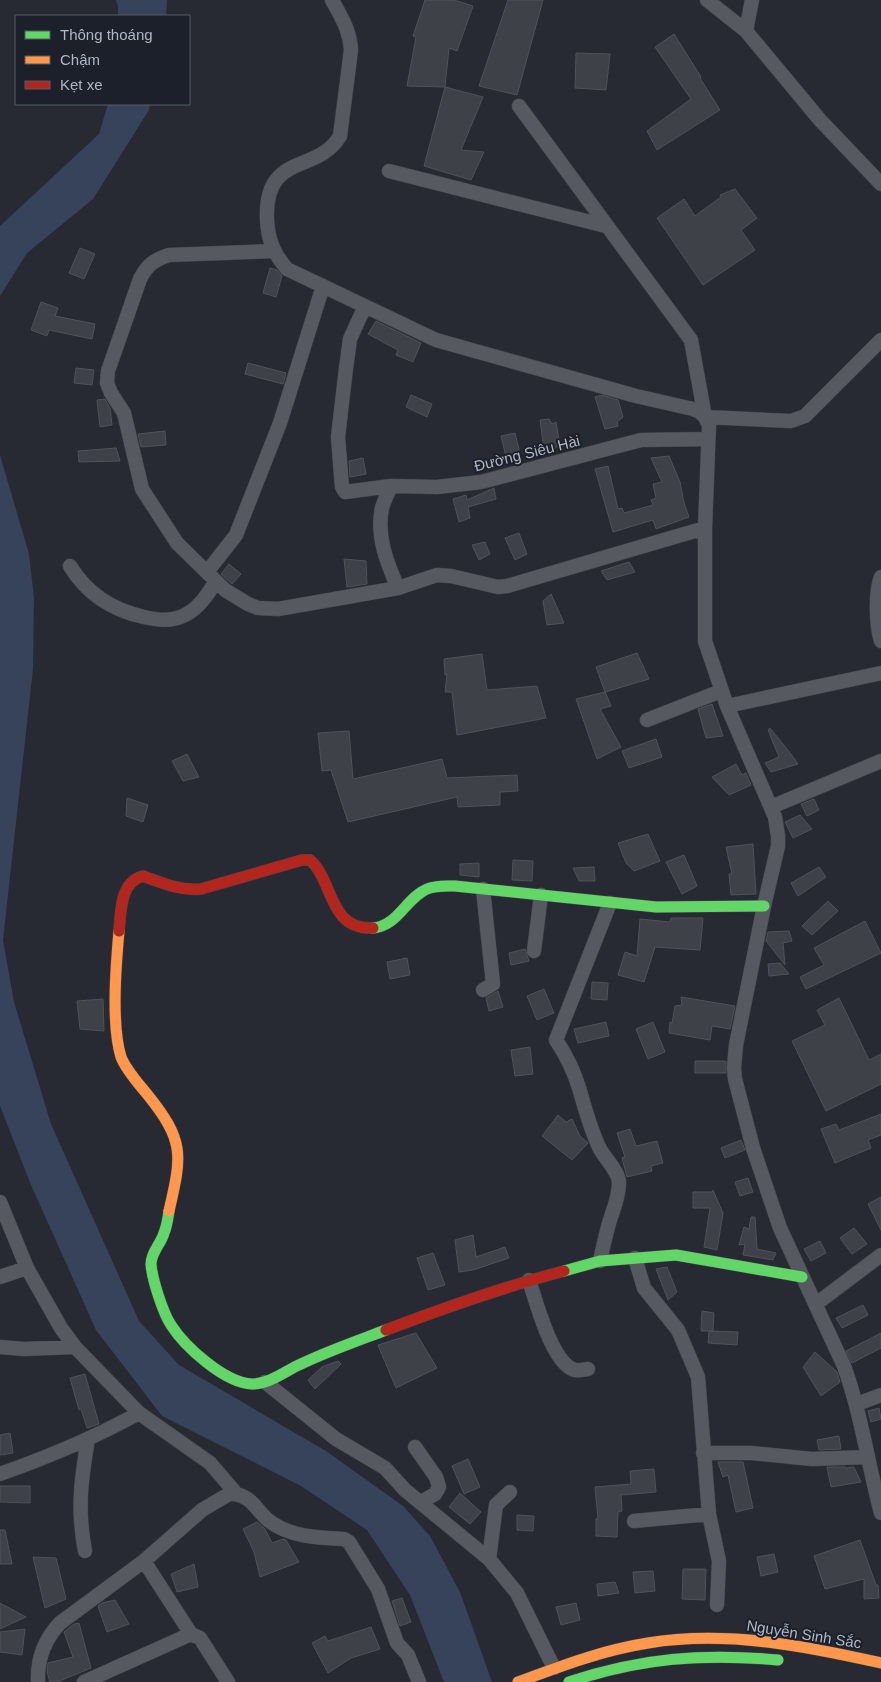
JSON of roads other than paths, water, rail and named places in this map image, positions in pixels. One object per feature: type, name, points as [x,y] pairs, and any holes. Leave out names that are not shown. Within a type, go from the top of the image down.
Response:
[{"type":"main road","points":[[764,906],[685,908],[610,904],[541,895],[438,886],[423,891],[395,920],[386,926],[364,928],[355,925],[341,915],[317,866],[310,860],[201,889],[190,890],[175,887],[143,876],[133,880],[125,890],[118,922],[116,1010],[119,1051],[129,1070],[170,1125],[180,1163],[164,1235],[152,1256],[153,1279],[171,1325],[192,1350],[211,1367],[243,1382],[251,1384],[265,1382],[300,1364],[452,1305],[529,1280],[600,1261],[676,1255],[802,1278]]},
{"type":"main road","name":"Nguyễn Sinh Sắc","points":[[518,1682],[554,1668],[617,1648],[685,1639],[742,1639],[780,1643],[881,1663]]},
{"type":"main road","name":"Nguyễn Sinh Sắc","points":[[569,1682],[622,1665],[673,1657],[732,1656],[791,1662]]},
{"type":"street","points":[[332,0],[351,38],[340,136],[335,145],[297,164],[280,177],[268,195],[267,208],[270,242],[278,258],[288,269],[436,340],[636,396],[692,409],[700,412],[705,417],[798,420],[805,416],[881,340]]},
{"type":"street","points":[[708,0],[746,31],[820,120],[881,184]]},
{"type":"street","points":[[746,31],[752,0]]},
{"type":"street","points":[[519,106],[691,340],[708,425],[705,528],[705,641],[727,706],[771,806],[778,836],[778,846],[736,1045],[734,1078],[763,1179],[780,1228],[844,1366],[857,1404],[881,1513]]},
{"type":"street","points":[[389,171],[606,226]]},
{"type":"street","points":[[274,251],[169,255],[155,260],[145,268],[140,279],[108,371],[107,383],[124,413],[142,489],[178,543],[225,590],[248,604],[270,609],[398,588],[437,575],[451,576],[498,587],[507,586],[705,528]]},
{"type":"street","points":[[70,566],[77,578],[105,603],[129,614],[159,620],[176,618],[186,614],[206,596],[212,577],[236,535],[280,424],[323,286]]},
{"type":"street","name":"Đường Siêu Hài","points":[[365,306],[350,339],[338,437],[342,487],[345,492],[391,486],[437,487],[481,482],[641,440],[708,438]]},
{"type":"street","points":[[391,486],[382,508],[382,539],[386,560],[398,588]]},
{"type":"street","points":[[881,577],[877,605],[878,628],[881,641]]},
{"type":"street","points":[[727,706],[881,673]]},
{"type":"street","points":[[647,720],[722,691]]},
{"type":"street","points":[[771,806],[881,761]]},
{"type":"street","points":[[482,889],[494,984],[483,990]]},
{"type":"street","points":[[534,952],[541,895]]},
{"type":"street","points":[[600,1261],[604,1239],[619,1194],[619,1180],[617,1173],[605,1158],[598,1145],[586,1116],[568,1058],[556,1040],[610,904]]},
{"type":"street","points":[[0,1202],[27,1268],[61,1328],[75,1347],[139,1413],[210,1464],[234,1490],[234,1494],[246,1497],[269,1520],[307,1536],[349,1542],[378,1589],[397,1643],[408,1655],[420,1682]]},
{"type":"street","points":[[816,1304],[881,1255]]},
{"type":"street","points":[[635,1258],[644,1288],[678,1330],[698,1377],[703,1453],[710,1514],[719,1561],[717,1605]]},
{"type":"street","points":[[0,1277],[27,1268]]},
{"type":"street","points":[[529,1280],[545,1329],[561,1358],[569,1367],[576,1370],[588,1369]]},
{"type":"street","points":[[0,1346],[30,1349],[75,1347]]},
{"type":"street","points":[[265,1382],[336,1439],[385,1468],[396,1481],[489,1559],[517,1593],[554,1668]]},
{"type":"street","points":[[857,1404],[881,1395]]},
{"type":"street","points":[[0,1474],[88,1440],[139,1413]]},
{"type":"street","points":[[85,1551],[80,1510],[82,1476],[88,1440]]},
{"type":"street","points":[[415,1447],[436,1478],[439,1487],[435,1494],[421,1502]]},
{"type":"street","points":[[703,1453],[751,1453],[812,1459],[858,1459],[868,1457]]},
{"type":"street","points":[[38,1682],[41,1654],[46,1640],[56,1628],[144,1561],[202,1510],[234,1490]]},
{"type":"street","points":[[489,1559],[496,1505],[510,1492]]},
{"type":"street","points":[[634,1521],[710,1514]]},
{"type":"street","points":[[144,1561],[191,1634],[200,1638],[228,1682]]},
{"type":"street","points":[[84,1682],[191,1634]]},
{"type":"water","points":[[116,0],[167,0],[166,15],[118,15]]},
{"type":"water","points":[[108,105],[150,105],[149,110],[93,199],[27,253],[0,296],[0,226],[99,134]]},
{"type":"water","points":[[0,455],[29,554],[34,598],[33,669],[3,940],[14,1002],[51,1124],[139,1321],[179,1365],[326,1451],[403,1506],[430,1536],[460,1592],[492,1682],[444,1682],[410,1595],[367,1530],[301,1486],[162,1416],[96,1330],[31,1185],[0,1106]]}]
